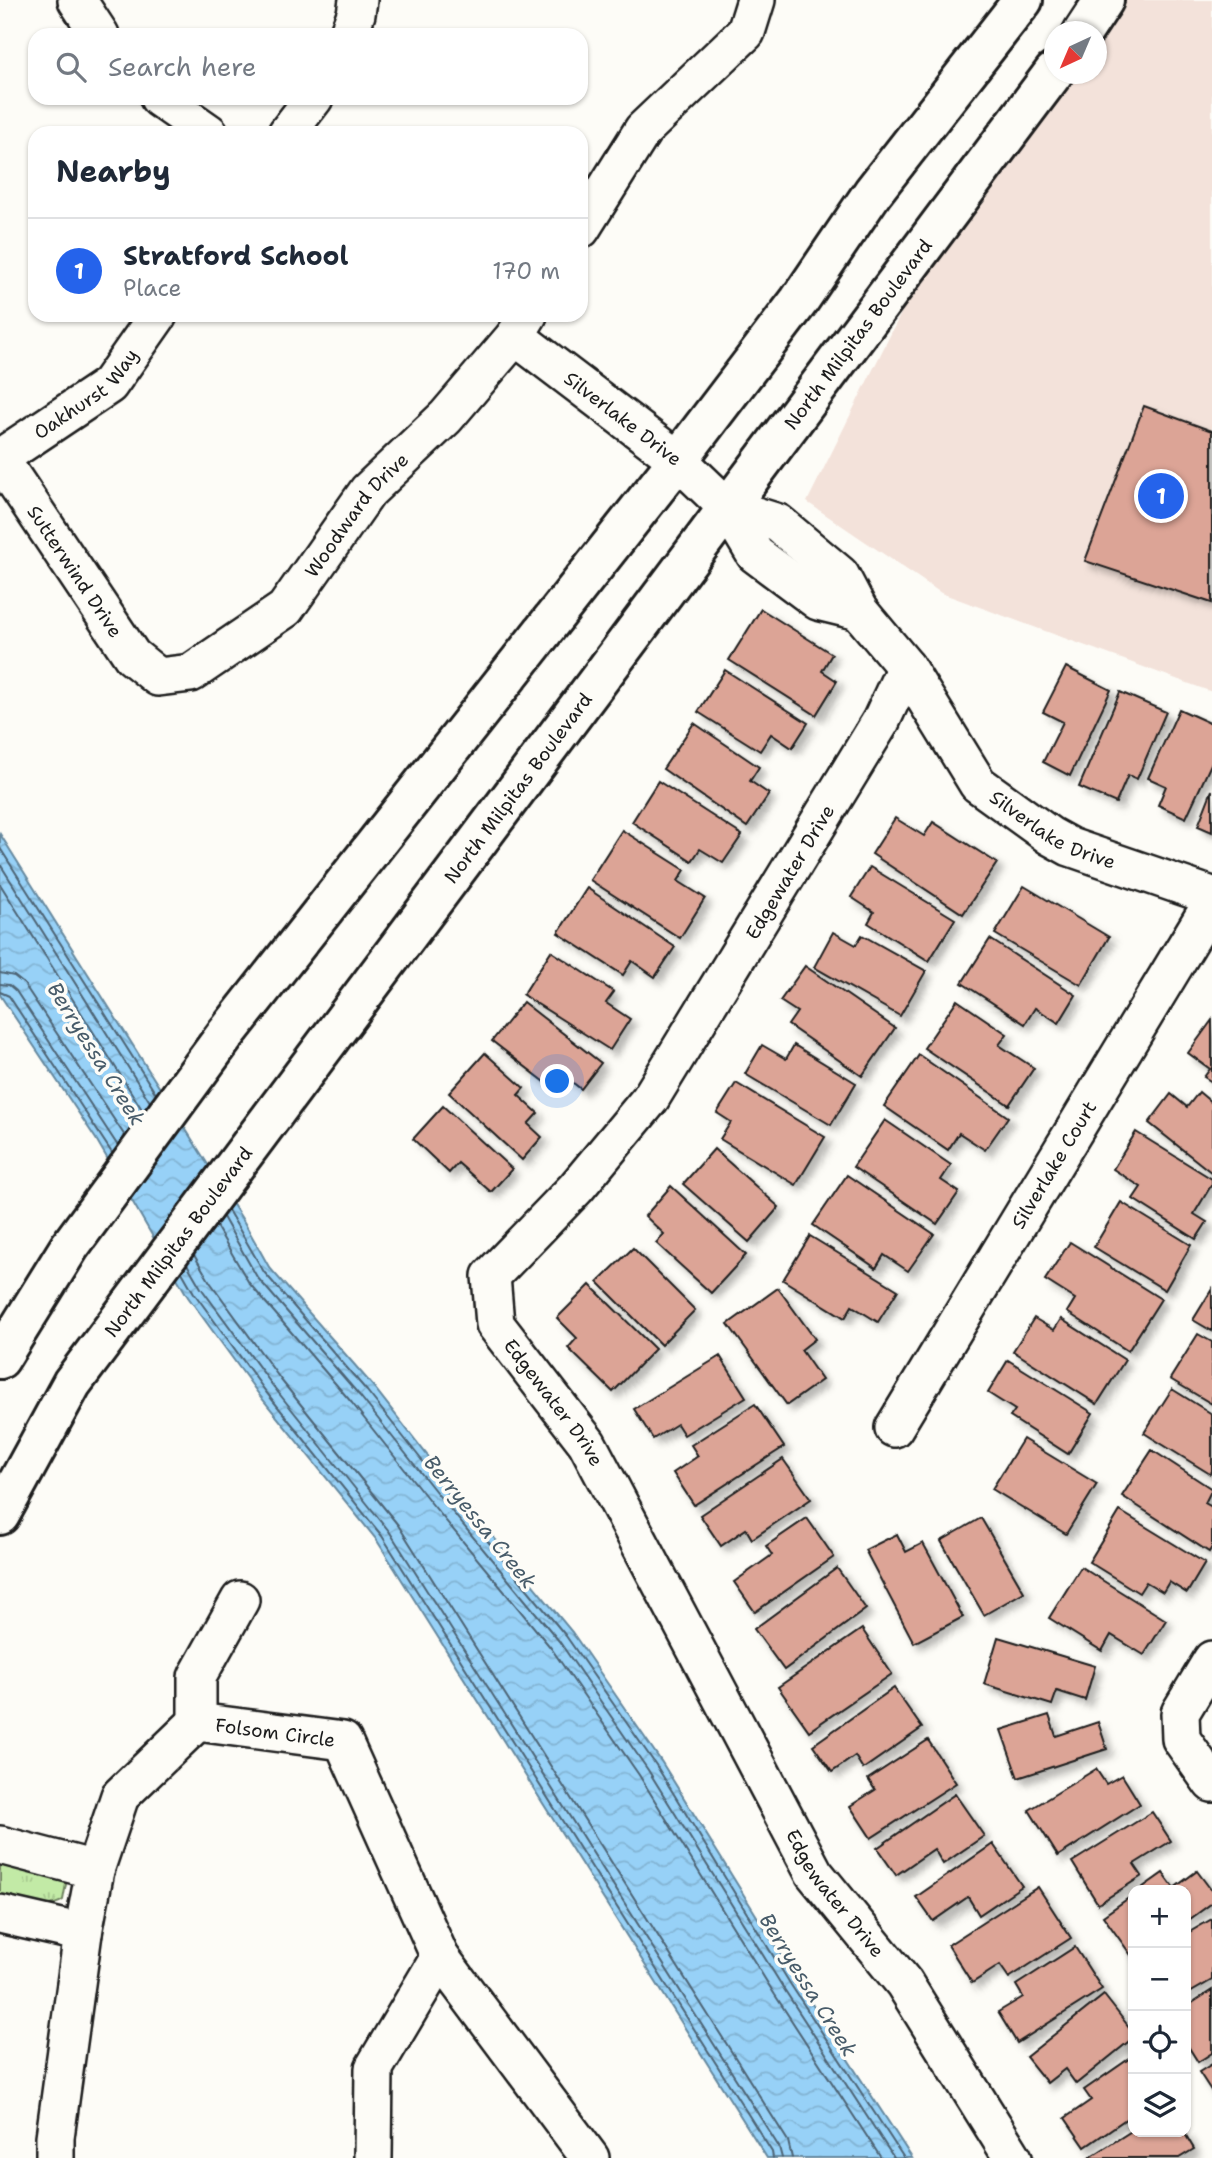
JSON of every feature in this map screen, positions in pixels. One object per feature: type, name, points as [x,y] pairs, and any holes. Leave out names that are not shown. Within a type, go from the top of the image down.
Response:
[{"type":"main road","points":[[0,1359],[70,1246],[226,1034],[678,460],[799,300],[873,192],[1023,0]]},
{"type":"main road","points":[[1090,21],[1104,0]]},
{"type":"main road","name":"North Milpitas Boulevard","points":[[0,1515],[72,1383],[1047,84]]},
{"type":"street","points":[[76,0],[95,28]]},
{"type":"street","points":[[351,28],[358,0]]},
{"type":"street","points":[[588,218],[643,130],[746,32],[756,0]]},
{"type":"street","points":[[169,105],[199,126]]},
{"type":"street","points":[[292,126],[309,105]]},
{"type":"street","name":"Oakhurst Way","points":[[0,459],[109,385],[153,322]]},
{"type":"street","name":"Silverlake Drive","points":[[521,326],[678,460],[727,507],[778,523],[840,575],[859,611],[905,667],[978,784],[1049,836],[1070,847],[1212,896]]},
{"type":"street","name":"Woodward Drive","points":[[158,677],[191,673],[285,608],[368,491],[446,416],[521,326]]},
{"type":"street","name":"Sutterwind Drive","points":[[0,459],[132,656],[158,677]]},
{"type":"street","name":"Edgewater Drive","points":[[905,667],[881,721],[650,1099],[576,1188],[491,1276],[495,1324],[587,1443],[814,1873],[904,1983],[1013,2158]]},
{"type":"street","name":"Silverlake Court","points":[[894,1428],[1212,902]]},
{"type":"street","points":[[197,1722],[197,1677],[240,1600]]},
{"type":"street","points":[[1212,1660],[1180,1713],[1181,1739],[1212,1783]]},
{"type":"street","name":"Folsom Circle","points":[[55,2158],[55,2137],[83,1933],[95,1870],[120,1796],[197,1722],[343,1741],[440,1957],[590,2158]]},
{"type":"street","points":[[0,1845],[95,1870]]},
{"type":"street","points":[[0,1914],[83,1933]]},
{"type":"street","points":[[373,2158],[374,2068],[440,1957]]},
{"type":"shaded area","points":[[1104,0],[1212,0],[1212,692],[941,593],[807,502],[953,209],[1047,84],[1107,84],[1107,21],[1099,21]]},
{"type":"green space","points":[[0,1862],[62,1877],[66,1884],[63,1900],[41,1905],[0,1895]]},
{"type":"water","name":"Berryessa Creek","points":[[0,834],[244,1222],[269,1267],[373,1386],[452,1487],[572,1632],[661,1761],[797,1981],[912,2158],[767,2158],[376,1539],[260,1396],[188,1297],[96,1139],[0,995]]},
{"type":"building","points":[[1144,406],[1212,431],[1212,603],[1085,561]]},
{"type":"building","points":[[761,609],[832,654],[822,671],[837,681],[816,715],[729,660]]},
{"type":"building","points":[[1066,667],[1111,690],[1070,776],[1043,762],[1063,722],[1043,712]]},
{"type":"building","points":[[725,670],[808,723],[792,748],[771,734],[760,751],[698,712]]},
{"type":"building","points":[[1120,692],[1166,712],[1137,779],[1128,775],[1116,803],[1079,787]]},
{"type":"building","points":[[1179,709],[1212,724],[1212,762],[1186,818],[1158,805],[1166,786],[1148,778]]},
{"type":"building","points":[[694,723],[759,767],[750,781],[769,794],[747,827],[663,769]]},
{"type":"building","points":[[658,781],[742,835],[723,863],[700,849],[692,861],[632,822]]},
{"type":"building","points":[[1212,790],[1212,832],[1198,826]]},
{"type":"building","points":[[895,818],[924,836],[933,822],[997,863],[963,914],[872,854]]},
{"type":"building","points":[[622,830],[685,870],[678,881],[705,898],[680,938],[590,880]]},
{"type":"building","points":[[870,867],[955,919],[929,961],[868,923],[874,912],[851,897]]},
{"type":"building","points":[[1024,886],[1109,937],[1081,985],[995,934]]},
{"type":"building","points":[[587,888],[675,947],[655,977],[632,961],[623,975],[558,933]]},
{"type":"building","points":[[833,932],[856,945],[862,935],[926,971],[900,1016],[814,967]]},
{"type":"building","points":[[990,939],[1076,995],[1059,1023],[1035,1008],[1025,1024],[962,983]]},
{"type":"building","points":[[551,951],[614,992],[606,1003],[630,1019],[610,1050],[523,995]]},
{"type":"building","points":[[805,966],[895,1028],[862,1076],[788,1025],[797,1012],[780,1001]]},
{"type":"building","points":[[957,1000],[1007,1034],[999,1045],[1034,1068],[1009,1105],[924,1048]]},
{"type":"building","points":[[523,1002],[601,1063],[581,1089],[559,1072],[549,1085],[492,1041]]},
{"type":"building","points":[[1212,1020],[1212,1082],[1204,1077],[1210,1069],[1188,1053]]},
{"type":"building","points":[[762,1045],[786,1059],[794,1045],[856,1083],[831,1125],[745,1074]]},
{"type":"building","points":[[485,1053],[524,1088],[518,1095],[538,1113],[528,1124],[542,1137],[522,1160],[449,1093]]},
{"type":"building","points":[[919,1055],[1008,1117],[985,1150],[959,1133],[948,1150],[884,1106]]},
{"type":"building","points":[[736,1083],[825,1137],[796,1185],[720,1139],[731,1122],[717,1113]]},
{"type":"building","points":[[1199,1092],[1212,1103],[1212,1173],[1149,1123],[1171,1094],[1187,1107]]},
{"type":"building","points":[[443,1106],[512,1169],[491,1192],[458,1163],[449,1173],[413,1139]]},
{"type":"building","points":[[885,1120],[951,1165],[941,1180],[959,1192],[937,1224],[853,1167]]},
{"type":"building","points":[[1136,1132],[1212,1179],[1212,1184],[1194,1214],[1207,1222],[1196,1239],[1133,1199],[1141,1187],[1113,1169]]},
{"type":"building","points":[[714,1149],[779,1207],[749,1242],[683,1184]]},
{"type":"building","points":[[847,1175],[934,1234],[908,1271],[884,1255],[876,1268],[813,1225]]},
{"type":"building","points":[[671,1186],[746,1255],[711,1293],[656,1243],[664,1234],[645,1216]]},
{"type":"building","points":[[1121,1202],[1191,1245],[1165,1290],[1094,1247]]},
{"type":"building","points":[[810,1236],[898,1290],[878,1322],[852,1306],[845,1318],[783,1280]]},
{"type":"building","points":[[1070,1242],[1161,1299],[1128,1351],[1067,1312],[1075,1299],[1045,1280]]},
{"type":"building","points":[[633,1248],[695,1310],[661,1345],[598,1282]]},
{"type":"building","points":[[590,1285],[655,1349],[613,1392],[568,1348],[577,1338],[557,1318]]},
{"type":"building","points":[[778,1288],[815,1339],[801,1350],[822,1380],[787,1405],[728,1324]]},
{"type":"building","points":[[1212,1289],[1212,1331],[1193,1320]]},
{"type":"building","points":[[1034,1318],[1054,1330],[1061,1319],[1125,1360],[1097,1404],[1013,1351]]},
{"type":"building","points":[[1198,1334],[1212,1342],[1212,1404],[1170,1379]]},
{"type":"building","points":[[720,1356],[746,1397],[684,1435],[677,1424],[653,1439],[634,1409]]},
{"type":"building","points":[[1008,1360],[1093,1413],[1068,1454],[1010,1417],[1015,1410],[988,1393]]},
{"type":"building","points":[[1172,1389],[1212,1414],[1210,1474],[1144,1433]]},
{"type":"building","points":[[755,1404],[784,1447],[694,1505],[673,1473],[698,1456],[691,1445]]},
{"type":"building","points":[[1023,1439],[1097,1484],[1066,1534],[992,1489]]},
{"type":"building","points":[[1152,1450],[1212,1489],[1205,1503],[1212,1507],[1212,1547],[1209,1552],[1122,1496]]},
{"type":"building","points":[[783,1459],[811,1499],[752,1539],[746,1529],[721,1546],[700,1515]]},
{"type":"building","points":[[1120,1511],[1205,1563],[1187,1593],[1169,1582],[1163,1592],[1146,1582],[1139,1593],[1089,1562]]},
{"type":"building","points":[[807,1518],[834,1557],[755,1612],[734,1582],[772,1555],[766,1546]]},
{"type":"building","points":[[981,1518],[1024,1592],[984,1615],[941,1541]]},
{"type":"building","points":[[897,1534],[906,1552],[923,1543],[963,1617],[914,1643],[865,1550]]},
{"type":"building","points":[[1081,1567],[1166,1620],[1144,1655],[1111,1635],[1102,1651],[1049,1618]]},
{"type":"building","points":[[837,1568],[866,1609],[784,1670],[754,1629]]},
{"type":"building","points":[[862,1629],[892,1674],[809,1731],[778,1687]]},
{"type":"building","points":[[998,1637],[1095,1666],[1085,1700],[1057,1691],[1052,1705],[984,1684]]},
{"type":"building","points":[[894,1688],[922,1728],[863,1769],[855,1756],[832,1772],[813,1745]]},
{"type":"building","points":[[1049,1715],[1056,1736],[1098,1722],[1107,1749],[1018,1778],[1001,1730]]},
{"type":"building","points":[[928,1740],[956,1783],[871,1838],[850,1806],[875,1790],[868,1779]]},
{"type":"building","points":[[1096,1769],[1106,1784],[1122,1775],[1140,1804],[1058,1856],[1029,1810]]},
{"type":"building","points":[[955,1794],[984,1836],[943,1864],[934,1849],[896,1875],[877,1848]]},
{"type":"building","points":[[1152,1812],[1171,1841],[1134,1864],[1142,1876],[1098,1904],[1072,1862]]},
{"type":"building","points":[[993,1844],[1022,1886],[979,1915],[968,1897],[933,1921],[916,1897]]},
{"type":"building","points":[[1197,1871],[1212,1891],[1212,1903],[1191,1918],[1191,1885],[1178,1885]]},
{"type":"building","points":[[1163,1873],[1172,1885],[1146,1885]]},
{"type":"building","points":[[1038,1887],[1071,1938],[1009,1978],[1000,1965],[972,1983],[948,1945]]},
{"type":"building","points":[[1128,1898],[1128,1951],[1103,1916]]},
{"type":"building","points":[[1212,1919],[1212,1980],[1191,1992],[1191,1948],[1191,1931]]},
{"type":"building","points":[[1075,1947],[1102,1989],[1017,2043],[998,2012],[1023,1997],[1016,1985]]},
{"type":"building","points":[[1212,1990],[1212,2053],[1198,2062],[1191,2051],[1191,2004]]},
{"type":"building","points":[[1104,1995],[1128,2026],[1128,2042],[1076,2084],[1065,2069],[1047,2083],[1026,2057]]},
{"type":"building","points":[[1128,2059],[1128,2117],[1085,2147],[1065,2118],[1091,2100],[1084,2090]]},
{"type":"building","points":[[1212,2064],[1212,2092],[1199,2072]]},
{"type":"building","points":[[1128,2133],[1128,2137],[1187,2137],[1194,2149],[1179,2158],[1089,2158]]},
{"type":"place","name":"Stratford School","points":[[1161,496]]}]
